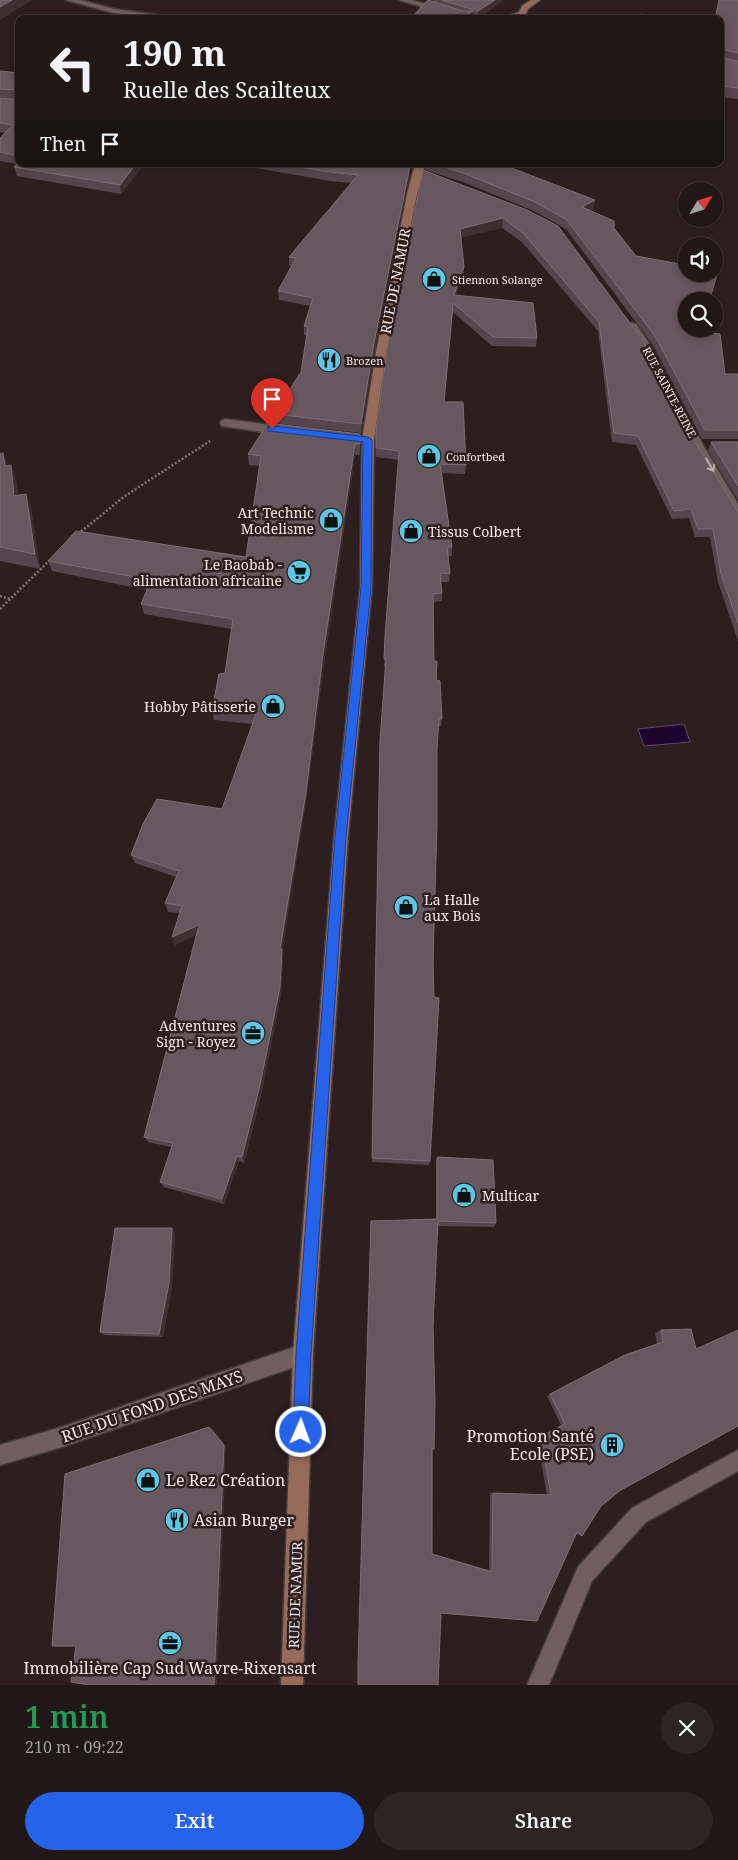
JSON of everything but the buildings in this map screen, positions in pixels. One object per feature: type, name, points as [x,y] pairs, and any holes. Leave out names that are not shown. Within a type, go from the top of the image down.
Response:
[{"type":"street","points":[[70,0],[114,11],[143,15]]},
{"type":"street","points":[[403,0],[458,15]]},
{"type":"street","points":[[525,15],[525,8],[536,0]]},
{"type":"street","name":"RUE DE NAMUR","points":[[292,1685],[303,1354],[340,837],[366,588],[364,440],[418,170]]},
{"type":"street","name":"RUE SAINTE-REINE","points":[[624,316],[646,346],[697,444],[738,514]]},
{"type":"street","points":[[231,424],[294,432]]},
{"type":"street","points":[[697,444],[714,445]]},
{"type":"street","name":"RUE DU FOND DES MAYS","points":[[0,1455],[62,1437],[303,1354]]},
{"type":"street","points":[[538,1685],[585,1574],[640,1515],[738,1460]]},
{"type":"path","points":[[75,536],[100,512],[231,424]]},
{"type":"path","points":[[0,609],[56,554]]},
{"type":"path","points":[[0,596],[11,599]]},
{"type":"shaded area","points":[[684,724],[690,742],[644,746],[638,729]]},
{"type":"place","name":"Stiennon Solange","points":[[434,279]]},
{"type":"place","name":"Brozen","points":[[329,360]]},
{"type":"place","name":"Confortbed","points":[[429,456]]},
{"type":"place","name":"Art Technic Modelisme","points":[[331,520]]},
{"type":"place","name":"Tissus Colbert","points":[[411,531]]},
{"type":"place","name":"Le Baobab - alimentation africaine","points":[[299,572]]},
{"type":"place","name":"Hobby Pâtisserie","points":[[273,706]]},
{"type":"place","name":"La Halle aux Bois","points":[[406,907]]},
{"type":"place","name":"Adventures Sign - Royez","points":[[253,1033]]},
{"type":"place","name":"Multicar","points":[[464,1195]]},
{"type":"place","name":"Promotion Santé Ecole (PSE)","points":[[612,1445]]},
{"type":"place","name":"Le Rez Création","points":[[148,1480]]},
{"type":"place","name":"Asian Burger","points":[[177,1520]]},
{"type":"place","name":"Immobilière Cap Sud Wavre-Rixensart","points":[[170,1643]]},
{"type":"route","points":[[272,429],[368,440],[366,588],[340,837],[303,1354],[301,1432]]}]
